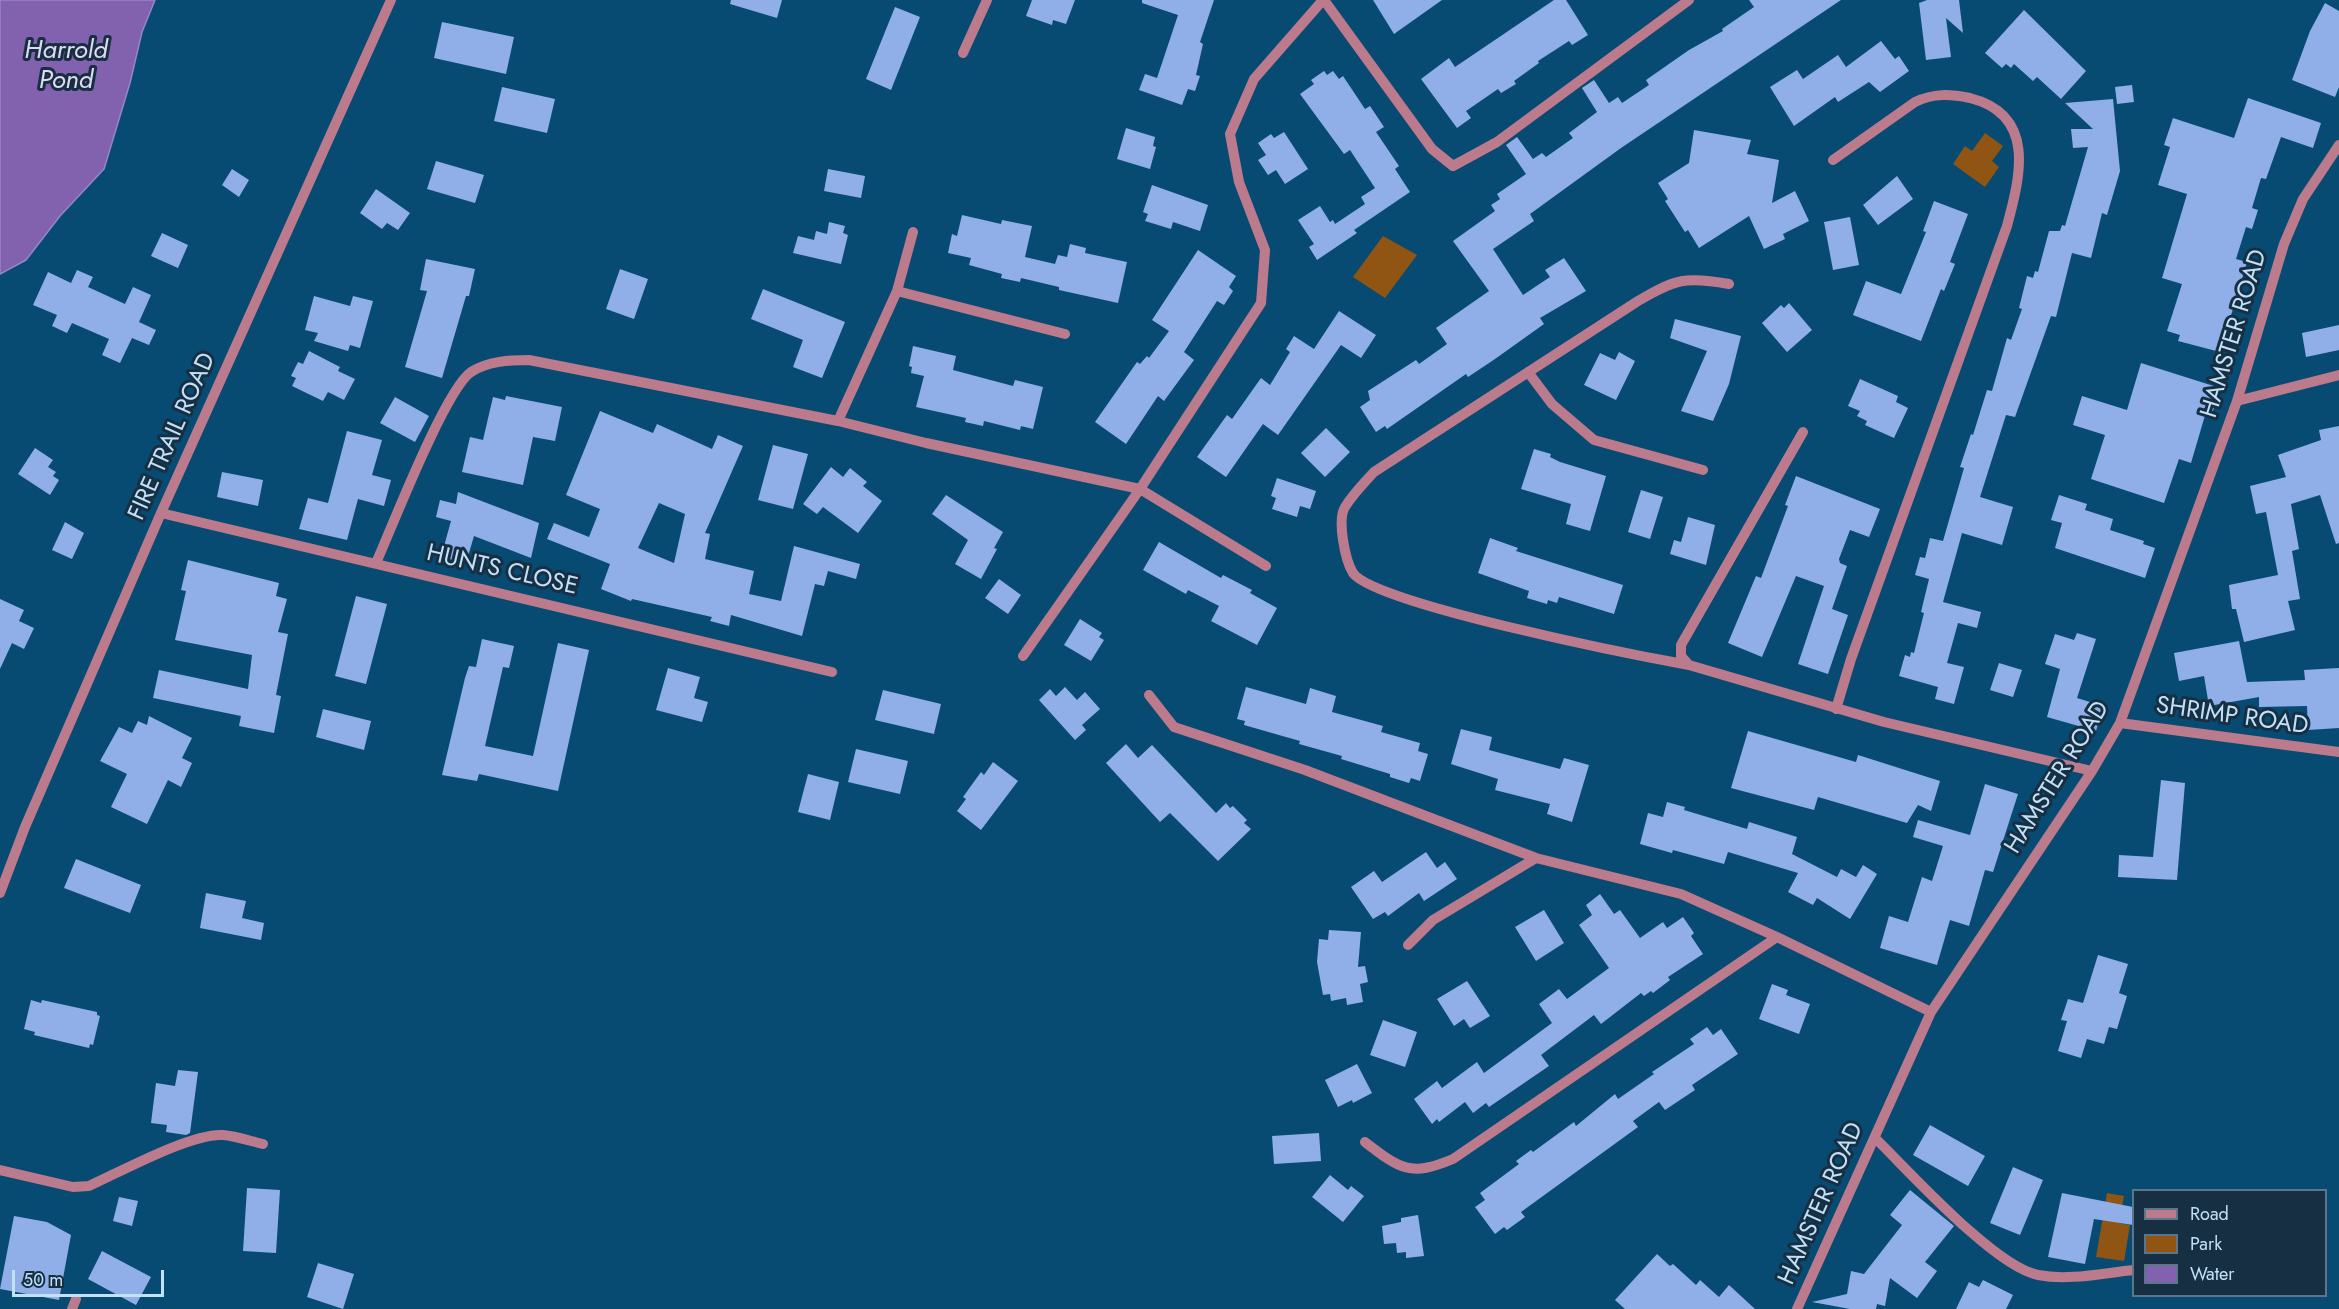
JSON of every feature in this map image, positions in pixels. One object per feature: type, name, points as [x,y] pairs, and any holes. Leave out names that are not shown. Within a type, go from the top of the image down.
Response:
[{"type":"street","name":"FIRE TRAIL ROAD","points":[[0,893],[25,827],[161,513],[391,0]]},
{"type":"street","points":[[963,53],[987,0]]},
{"type":"street","points":[[1023,656],[1140,489],[1261,303],[1265,250],[1239,182],[1230,134],[1254,79],[1324,0],[1432,149],[1453,166],[1497,142],[1689,0]]},
{"type":"street","points":[[1833,160],[1915,102],[1926,97],[1950,95],[1985,104],[2007,121],[2016,134],[2021,164],[2007,226],[1851,659],[1836,709]]},
{"type":"street","name":"HAMSTER ROAD","points":[[1797,1309],[1931,1012],[2092,771],[2120,723],[2237,401],[2284,244],[2295,216],[2311,187],[2339,145]]},
{"type":"street","points":[[838,421],[897,291],[914,232]]},
{"type":"street","points":[[1729,284],[1699,278],[1670,282],[1374,472],[1343,509],[1342,544],[1354,574],[1375,588],[1401,598],[1513,627],[1689,665],[1836,709],[2092,771]]},
{"type":"street","points":[[897,291],[1065,334]]},
{"type":"street","points":[[376,563],[443,413],[458,388],[471,372],[500,361],[530,360],[838,421],[926,443],[1140,489],[1266,566]]},
{"type":"street","points":[[1528,372],[1552,404],[1594,440],[1703,470]]},
{"type":"street","points":[[2237,401],[2339,375]]},
{"type":"street","points":[[1689,665],[1681,656],[1682,645],[1803,432]]},
{"type":"street","name":"HUNTS CLOSE","points":[[161,513],[832,672]]},
{"type":"street","points":[[1149,695],[1174,727],[1305,770],[1536,858],[1681,894],[1777,937],[1931,1012]]},
{"type":"street","name":"SHRIMP ROAD","points":[[2120,723],[2339,752]]},
{"type":"street","points":[[1408,945],[1433,920],[1536,858]]},
{"type":"street","points":[[1365,1142],[1396,1166],[1418,1169],[1453,1159],[1777,937]]},
{"type":"street","points":[[0,1170],[73,1187],[89,1186],[188,1142],[212,1136],[222,1135],[263,1144]]},
{"type":"street","points":[[1875,1138],[1996,1254],[2022,1269],[2053,1276],[2132,1270]]},
{"type":"green space","points":[[1985,133],[2003,146],[1992,161],[1999,167],[1985,187],[1953,164],[1965,146],[1972,151]]},
{"type":"green space","points":[[1383,236],[1417,255],[1385,298],[1353,277]]},
{"type":"green space","points":[[2107,1193],[2124,1196],[2119,1223],[2130,1225],[2124,1261],[2096,1257]]},
{"type":"water","name":"Harrold Pond","points":[[0,0],[155,0],[142,32],[130,83],[104,169],[60,216],[26,260],[0,274]]},
{"type":"building","points":[[731,0],[782,0],[777,18],[730,4]]},
{"type":"building","points":[[1032,0],[1075,0],[1066,24],[1053,20],[1052,25],[1026,16]]},
{"type":"building","points":[[1142,0],[1214,0],[1200,42],[1203,44],[1196,75],[1200,76],[1195,91],[1188,89],[1182,105],[1139,90],[1145,74],[1157,78],[1178,15],[1142,3]]},
{"type":"building","points":[[1373,0],[1442,0],[1394,34]]},
{"type":"building","points":[[1554,0],[1566,0],[1588,35],[1572,45],[1569,41],[1538,61],[1539,63],[1514,81],[1516,84],[1501,93],[1498,89],[1466,111],[1471,118],[1457,128],[1421,79],[1449,58],[1455,67]]},
{"type":"building","points":[[1749,0],[1841,0],[1621,148],[1530,214],[1534,221],[1493,249],[1523,295],[1550,277],[1545,270],[1564,258],[1586,291],[1540,318],[1544,324],[1495,359],[1468,377],[1466,374],[1387,429],[1385,426],[1376,432],[1360,407],[1370,400],[1368,391],[1416,360],[1419,364],[1447,344],[1436,328],[1489,291],[1453,241],[1495,211],[1491,205],[1500,199],[1497,194],[1526,174],[1506,145],[1517,137],[1533,159],[1542,153],[1546,157],[1573,138],[1569,133],[1597,112],[1582,88],[1594,80],[1609,103],[1618,97],[1622,103],[1649,85],[1646,80],[1689,50],[1723,31],[1722,29],[1754,7]]},
{"type":"building","points":[[1927,0],[1959,0],[1963,33],[1946,18],[1951,57],[1926,60],[1919,3]]},
{"type":"building","points":[[2325,3],[2339,11],[2339,87],[2335,97],[2292,80],[2310,31]]},
{"type":"building","points":[[895,7],[920,17],[891,90],[866,79]]},
{"type":"building","points":[[2024,10],[2086,71],[2061,99],[2037,77],[2033,81],[2014,64],[2011,68],[2006,64],[2002,68],[1985,53]]},
{"type":"building","points":[[442,22],[514,37],[506,74],[434,58]]},
{"type":"building","points":[[1881,41],[1895,59],[1899,56],[1909,71],[1880,92],[1869,82],[1838,102],[1835,97],[1794,126],[1770,87],[1797,70],[1803,79],[1838,55],[1846,67]]},
{"type":"building","points":[[1324,71],[1327,75],[1333,71],[1339,79],[1343,76],[1365,109],[1370,106],[1384,127],[1376,132],[1399,166],[1395,169],[1410,192],[1354,230],[1357,233],[1317,260],[1309,247],[1314,244],[1298,220],[1320,206],[1330,222],[1333,220],[1335,224],[1365,204],[1361,197],[1375,188],[1350,150],[1344,154],[1300,94],[1314,84],[1311,80]]},
{"type":"building","points":[[2132,85],[2134,102],[2117,104],[2115,87]]},
{"type":"building","points":[[502,87],[555,99],[547,133],[494,121]]},
{"type":"building","points":[[2248,98],[2321,123],[2313,148],[2281,137],[2266,179],[2261,178],[2252,208],[2258,210],[2252,229],[2246,227],[2236,259],[2247,262],[2220,352],[2178,341],[2180,335],[2167,331],[2182,284],[2162,278],[2187,194],[2158,185],[2170,147],[2164,145],[2173,118],[2234,138]]},
{"type":"building","points":[[2113,99],[2120,171],[2107,215],[2102,213],[2091,258],[2072,253],[2056,317],[2051,316],[2015,417],[2006,415],[1980,497],[2013,507],[2002,545],[1962,533],[1943,602],[1981,612],[1977,628],[1958,623],[1947,663],[1964,667],[1954,704],[1935,699],[1938,687],[1899,676],[1905,655],[1910,657],[1911,652],[1914,653],[1924,613],[1921,612],[1929,579],[1915,575],[1920,557],[1925,558],[1930,538],[1943,541],[1964,468],[1960,467],[1987,390],[1992,391],[2007,338],[2011,340],[2022,309],[2019,308],[2027,276],[2033,278],[2035,271],[2038,272],[2049,231],[2060,231],[2062,225],[2065,226],[2088,147],[2073,148],[2071,129],[2093,129],[2065,103]]},
{"type":"building","points":[[1126,128],[1155,137],[1153,146],[1156,147],[1150,169],[1117,159]]},
{"type":"building","points":[[1694,130],[1751,140],[1747,154],[1779,160],[1772,203],[1795,191],[1809,221],[1783,234],[1785,239],[1764,249],[1749,216],[1699,248],[1688,230],[1685,232],[1665,201],[1668,199],[1658,183],[1689,163]]},
{"type":"building","points":[[1284,132],[1308,169],[1285,184],[1276,170],[1268,175],[1258,160],[1266,155],[1258,143],[1271,134],[1274,138]]},
{"type":"building","points":[[436,161],[484,175],[475,203],[427,189]]},
{"type":"building","points":[[232,169],[249,180],[239,197],[222,185]]},
{"type":"building","points":[[828,169],[865,176],[861,198],[824,191]]},
{"type":"building","points":[[1897,176],[1913,199],[1878,225],[1863,205]]},
{"type":"building","points":[[1152,185],[1208,205],[1200,231],[1173,222],[1171,229],[1145,221],[1148,214],[1143,212]]},
{"type":"building","points":[[376,189],[410,213],[398,230],[387,223],[382,229],[360,213]]},
{"type":"building","points":[[1934,201],[1968,214],[1950,262],[1955,264],[1944,291],[1941,289],[1921,341],[1853,315],[1866,281],[1901,294],[1926,232],[1923,231]]},
{"type":"building","points":[[962,215],[1001,224],[1002,220],[1032,226],[1025,257],[1055,264],[1058,255],[1067,257],[1070,244],[1086,248],[1085,253],[1127,262],[1118,303],[1059,290],[1059,287],[1021,278],[1020,282],[1001,278],[1002,274],[969,265],[971,258],[948,253],[952,234],[957,236]]},
{"type":"building","points":[[1850,217],[1859,265],[1833,270],[1824,222]]},
{"type":"building","points":[[829,222],[845,226],[843,233],[848,235],[841,264],[793,253],[798,236],[814,240],[816,231],[827,234]]},
{"type":"building","points":[[162,233],[188,245],[178,268],[151,256]]},
{"type":"building","points":[[1198,250],[1236,276],[1229,287],[1233,291],[1224,305],[1217,301],[1184,352],[1194,360],[1164,401],[1158,396],[1126,444],[1095,422],[1137,362],[1140,364],[1147,356],[1149,358],[1169,331],[1152,320]]},
{"type":"building","points":[[426,259],[475,269],[469,296],[466,296],[442,378],[405,367],[427,291],[420,290]]},
{"type":"building","points":[[620,269],[648,279],[634,319],[606,309]]},
{"type":"building","points":[[77,270],[93,277],[88,287],[125,304],[133,287],[151,295],[139,322],[156,330],[149,345],[132,338],[120,363],[102,355],[109,339],[72,323],[67,333],[52,326],[57,315],[33,305],[48,272],[71,283]]},
{"type":"building","points":[[763,289],[845,322],[822,378],[793,367],[803,340],[751,319]]},
{"type":"building","points":[[314,296],[350,306],[353,296],[373,301],[360,348],[350,345],[348,351],[314,341],[318,333],[305,330]]},
{"type":"building","points":[[1789,303],[1812,330],[1787,352],[1762,323],[1781,305],[1784,308]]},
{"type":"building","points":[[1339,311],[1376,335],[1361,358],[1341,345],[1278,435],[1263,424],[1226,477],[1197,457],[1227,415],[1232,419],[1261,378],[1270,385],[1290,352],[1286,349],[1294,336],[1314,349]]},
{"type":"building","points":[[1675,319],[1741,336],[1729,384],[1713,421],[1681,411],[1707,351],[1670,338]]},
{"type":"building","points":[[2339,325],[2339,350],[2306,357],[2302,333]]},
{"type":"building","points":[[913,346],[956,356],[953,370],[1013,386],[1015,380],[1043,387],[1033,429],[1021,426],[1020,430],[984,421],[983,426],[965,422],[966,418],[916,407],[924,376],[911,373],[912,367],[909,366]]},
{"type":"building","points":[[309,351],[340,367],[338,371],[355,379],[344,400],[328,392],[323,401],[292,386],[296,378],[291,376],[298,362],[303,364]]},
{"type":"building","points":[[1619,352],[1635,361],[1616,400],[1584,385],[1600,353],[1615,360]]},
{"type":"building","points":[[2141,363],[2220,388],[2212,414],[2206,412],[2191,463],[2179,459],[2164,503],[2091,479],[2105,435],[2073,425],[2082,396],[2127,410]]},
{"type":"building","points":[[1860,379],[1898,396],[1896,402],[1908,408],[1894,438],[1865,425],[1867,421],[1857,416],[1860,411],[1848,406]]},
{"type":"building","points":[[506,396],[562,407],[555,441],[533,437],[523,485],[462,472],[470,437],[483,440],[493,397],[505,400]]},
{"type":"building","points":[[395,397],[429,416],[415,442],[380,423]]},
{"type":"building","points":[[600,411],[653,433],[657,424],[712,449],[718,435],[743,446],[705,533],[710,534],[705,559],[754,571],[749,594],[781,601],[794,546],[860,564],[856,579],[828,571],[824,586],[815,584],[802,636],[731,615],[729,626],[710,621],[712,617],[632,599],[631,601],[601,589],[610,564],[547,539],[554,523],[589,537],[600,509],[566,495]],"holes":[[[659,503],[685,514],[674,563],[638,548]]]},
{"type":"building","points":[[2339,426],[2339,543],[2336,544],[2320,495],[2291,504],[2299,549],[2292,551],[2300,599],[2288,601],[2295,630],[2244,642],[2236,609],[2232,609],[2229,585],[2278,575],[2266,512],[2256,514],[2250,486],[2286,477],[2278,455],[2321,440],[2319,430]]},
{"type":"building","points":[[1326,428],[1350,452],[1325,477],[1301,453]]},
{"type":"building","points":[[347,431],[382,440],[372,475],[391,480],[384,506],[358,499],[347,540],[299,529],[308,498],[328,503]]},
{"type":"building","points":[[773,445],[808,454],[793,509],[758,500]]},
{"type":"building","points":[[35,448],[53,460],[48,467],[56,472],[53,476],[59,480],[50,495],[18,474]]},
{"type":"building","points":[[1534,449],[1551,454],[1550,457],[1560,462],[1606,476],[1590,531],[1566,524],[1571,504],[1521,489]]},
{"type":"building","points":[[831,467],[843,477],[850,468],[867,482],[863,486],[882,501],[858,533],[823,507],[817,514],[803,504]]},
{"type":"building","points":[[222,472],[263,480],[258,506],[217,497]]},
{"type":"building","points":[[1796,476],[1880,509],[1869,537],[1850,530],[1839,559],[1840,563],[1847,566],[1832,609],[1848,615],[1828,674],[1798,664],[1824,586],[1796,576],[1762,657],[1728,643],[1756,576],[1761,578],[1788,506],[1785,505]]},
{"type":"building","points":[[1277,478],[1316,491],[1310,509],[1300,506],[1297,517],[1272,509],[1276,498],[1271,496]]},
{"type":"building","points":[[1641,490],[1663,497],[1650,539],[1628,532]]},
{"type":"building","points":[[458,492],[539,523],[531,558],[474,536],[466,563],[441,557],[451,521],[436,517],[440,500],[456,504]]},
{"type":"building","points":[[946,495],[1003,532],[981,579],[955,564],[968,540],[932,514]]},
{"type":"building","points":[[2059,495],[2087,504],[2085,510],[2113,519],[2110,530],[2144,541],[2143,544],[2155,548],[2145,578],[2055,548],[2062,523],[2051,520]]},
{"type":"building","points":[[1688,517],[1715,525],[1706,565],[1670,554],[1674,540],[1681,542]]},
{"type":"building","points":[[65,522],[84,533],[72,559],[52,550]]},
{"type":"building","points":[[1490,538],[1518,548],[1516,551],[1623,585],[1614,614],[1559,597],[1557,603],[1548,600],[1547,604],[1527,598],[1529,591],[1478,573]]},
{"type":"building","points":[[1159,542],[1221,578],[1223,575],[1252,590],[1250,593],[1277,608],[1257,645],[1211,621],[1219,606],[1188,590],[1186,594],[1143,570]]},
{"type":"building","points":[[188,560],[279,583],[276,596],[287,599],[278,632],[288,634],[276,695],[281,696],[274,733],[239,726],[241,716],[153,698],[159,670],[248,689],[252,655],[175,640],[186,591],[181,590]]},
{"type":"building","points":[[999,579],[1021,595],[1008,614],[985,598]]},
{"type":"building","points":[[356,596],[387,604],[366,684],[335,676]]},
{"type":"building","points":[[0,599],[24,610],[19,621],[34,628],[24,649],[12,643],[0,669]]},
{"type":"building","points":[[1080,619],[1102,633],[1099,637],[1104,640],[1091,661],[1064,645]]},
{"type":"building","points":[[2077,633],[2096,639],[2077,698],[2103,706],[2096,731],[2047,717],[2060,669],[2045,664],[2055,634],[2074,640]]},
{"type":"building","points":[[482,639],[514,646],[509,668],[503,667],[485,746],[533,756],[558,643],[589,650],[558,791],[479,774],[477,781],[442,775],[465,678],[469,666],[476,667]]},
{"type":"building","points":[[2239,641],[2247,682],[2305,680],[2304,670],[2339,668],[2339,728],[2308,730],[2307,706],[2259,707],[2259,697],[2209,706],[2204,676],[2179,681],[2174,653]]},
{"type":"building","points":[[1999,663],[2022,670],[2013,697],[1990,690]]},
{"type":"building","points":[[668,668],[700,677],[694,698],[708,702],[702,722],[656,710]]},
{"type":"building","points":[[1065,687],[1077,700],[1085,692],[1100,709],[1082,725],[1086,730],[1075,740],[1039,700],[1050,689],[1056,696]]},
{"type":"building","points":[[1246,687],[1306,704],[1310,688],[1336,696],[1332,712],[1383,726],[1381,732],[1420,743],[1418,751],[1428,754],[1420,781],[1411,778],[1409,783],[1390,777],[1390,774],[1341,759],[1342,756],[1299,744],[1300,741],[1244,725],[1245,721],[1237,719]]},
{"type":"building","points":[[883,690],[941,704],[934,734],[875,720]]},
{"type":"building","points":[[323,709],[371,721],[364,750],[316,737]]},
{"type":"building","points":[[149,716],[192,738],[182,758],[192,763],[181,787],[168,780],[147,824],[111,807],[127,774],[100,761],[119,727],[132,733],[138,721],[147,725]]},
{"type":"building","points":[[1461,729],[1492,737],[1489,750],[1560,769],[1564,758],[1589,765],[1572,822],[1547,814],[1550,804],[1495,790],[1498,779],[1451,764]]},
{"type":"building","points":[[1748,731],[1856,762],[1858,755],[1940,781],[1931,811],[1918,805],[1907,823],[1818,797],[1814,810],[1731,788]]},
{"type":"building","points":[[1126,744],[1138,758],[1152,745],[1216,813],[1226,803],[1230,808],[1233,806],[1247,820],[1244,823],[1251,829],[1218,861],[1170,813],[1160,822],[1106,763]]},
{"type":"building","points":[[856,749],[908,761],[900,794],[848,782]]},
{"type":"building","points":[[993,762],[1018,781],[981,830],[957,811],[966,799],[963,797],[981,772],[984,775]]},
{"type":"building","points":[[808,774],[839,782],[830,820],[798,812]]},
{"type":"building","points":[[2161,780],[2185,783],[2177,880],[2118,877],[2119,855],[2153,857]]},
{"type":"building","points":[[1985,784],[2018,794],[1993,872],[1985,870],[1969,926],[1950,920],[1937,965],[1880,948],[1889,916],[1908,922],[1922,877],[1932,881],[1943,846],[1913,837],[1918,820],[1970,835]]},
{"type":"building","points":[[1667,802],[1685,807],[1684,810],[1747,829],[1749,822],[1797,837],[1792,854],[1837,877],[1841,869],[1856,877],[1863,865],[1877,874],[1850,919],[1817,898],[1813,905],[1788,892],[1798,873],[1728,852],[1724,864],[1673,850],[1672,853],[1640,844],[1648,813],[1663,817]]},
{"type":"building","points":[[1426,852],[1437,868],[1445,862],[1457,879],[1424,901],[1419,893],[1388,916],[1385,912],[1373,919],[1351,887],[1374,871],[1382,882]]},
{"type":"building","points":[[76,859],[141,885],[130,913],[64,888]]},
{"type":"building","points":[[206,893],[246,901],[242,918],[264,923],[261,940],[200,928]]},
{"type":"building","points":[[1600,894],[1614,914],[1620,910],[1640,938],[1663,922],[1667,928],[1683,917],[1694,933],[1691,936],[1703,954],[1668,977],[1670,980],[1653,993],[1651,991],[1644,996],[1641,993],[1601,1024],[1594,1015],[1541,1055],[1549,1066],[1489,1107],[1486,1103],[1473,1113],[1465,1102],[1439,1122],[1437,1119],[1432,1124],[1414,1099],[1437,1081],[1442,1088],[1477,1062],[1484,1073],[1552,1023],[1539,1004],[1559,989],[1567,999],[1609,968],[1579,925],[1592,915],[1586,905]]},
{"type":"building","points":[[1544,910],[1564,943],[1536,961],[1515,927]]},
{"type":"building","points":[[1329,930],[1361,932],[1358,967],[1365,966],[1368,982],[1360,984],[1363,1002],[1347,1005],[1346,998],[1331,1001],[1330,994],[1323,995],[1317,962],[1319,939],[1328,940]]},
{"type":"building","points":[[2098,955],[2128,964],[2119,993],[2127,996],[2117,1029],[2109,1027],[2104,1044],[2087,1039],[2081,1058],[2058,1051],[2067,1021],[2061,1020],[2068,999],[2083,1003]]},
{"type":"building","points":[[1467,981],[1490,1016],[1470,1028],[1464,1019],[1454,1026],[1437,999]]},
{"type":"building","points":[[1772,984],[1788,990],[1786,995],[1810,1004],[1799,1034],[1759,1019]]},
{"type":"building","points":[[31,1000],[41,1003],[42,1000],[97,1012],[100,1016],[93,1045],[90,1044],[89,1048],[34,1035],[35,1032],[24,1029]]},
{"type":"building","points":[[1383,1020],[1417,1032],[1405,1067],[1370,1055]]},
{"type":"building","points":[[1707,1027],[1713,1035],[1721,1029],[1738,1054],[1692,1085],[1695,1090],[1665,1110],[1659,1102],[1633,1121],[1638,1127],[1521,1212],[1525,1217],[1507,1230],[1504,1227],[1495,1234],[1475,1207],[1485,1200],[1480,1193],[1519,1164],[1516,1161],[1531,1150],[1533,1152],[1574,1122],[1576,1126],[1615,1094],[1618,1099],[1654,1074],[1652,1072],[1694,1044],[1690,1039]]},
{"type":"building","points":[[1357,1064],[1372,1093],[1353,1103],[1352,1100],[1338,1107],[1325,1080]]},
{"type":"building","points":[[178,1070],[198,1072],[190,1133],[186,1135],[166,1132],[167,1125],[151,1123],[156,1083],[175,1086]]},
{"type":"building","points":[[1930,1125],[1985,1156],[1968,1186],[1913,1155]]},
{"type":"building","points":[[1319,1133],[1321,1161],[1274,1164],[1272,1136]]},
{"type":"building","points":[[2013,1167],[2043,1180],[2020,1235],[1990,1223]]},
{"type":"building","points":[[1330,1175],[1348,1190],[1351,1186],[1364,1196],[1343,1222],[1312,1197]]},
{"type":"building","points":[[247,1188],[280,1190],[276,1253],[243,1251]]},
{"type":"building","points":[[1910,1190],[1954,1226],[1925,1262],[1937,1271],[1917,1298],[1890,1278],[1885,1306],[1877,1304],[1876,1309],[1850,1309],[1812,1302],[1847,1294],[1851,1271],[1864,1274],[1902,1225],[1890,1215]]},
{"type":"building","points":[[2062,1193],[2132,1207],[2132,1225],[2094,1219],[2085,1264],[2048,1257]]},
{"type":"building","points":[[119,1197],[138,1201],[132,1226],[113,1221]]},
{"type":"building","points":[[1418,1215],[1424,1256],[1406,1258],[1406,1252],[1397,1253],[1396,1243],[1384,1244],[1382,1226],[1401,1222],[1401,1218]]},
{"type":"building","points":[[14,1216],[47,1222],[71,1235],[59,1300],[0,1289]]},
{"type":"building","points":[[102,1251],[151,1277],[136,1305],[88,1279]]},
{"type":"building","points":[[1657,1254],[1670,1266],[1673,1264],[1696,1285],[1700,1280],[1719,1297],[1729,1285],[1755,1309],[1625,1309],[1615,1300]]},
{"type":"building","points":[[318,1263],[354,1274],[343,1309],[307,1297]]},
{"type":"building","points":[[1983,1280],[2013,1295],[2006,1309],[1956,1309],[1969,1282],[1979,1287]]}]
